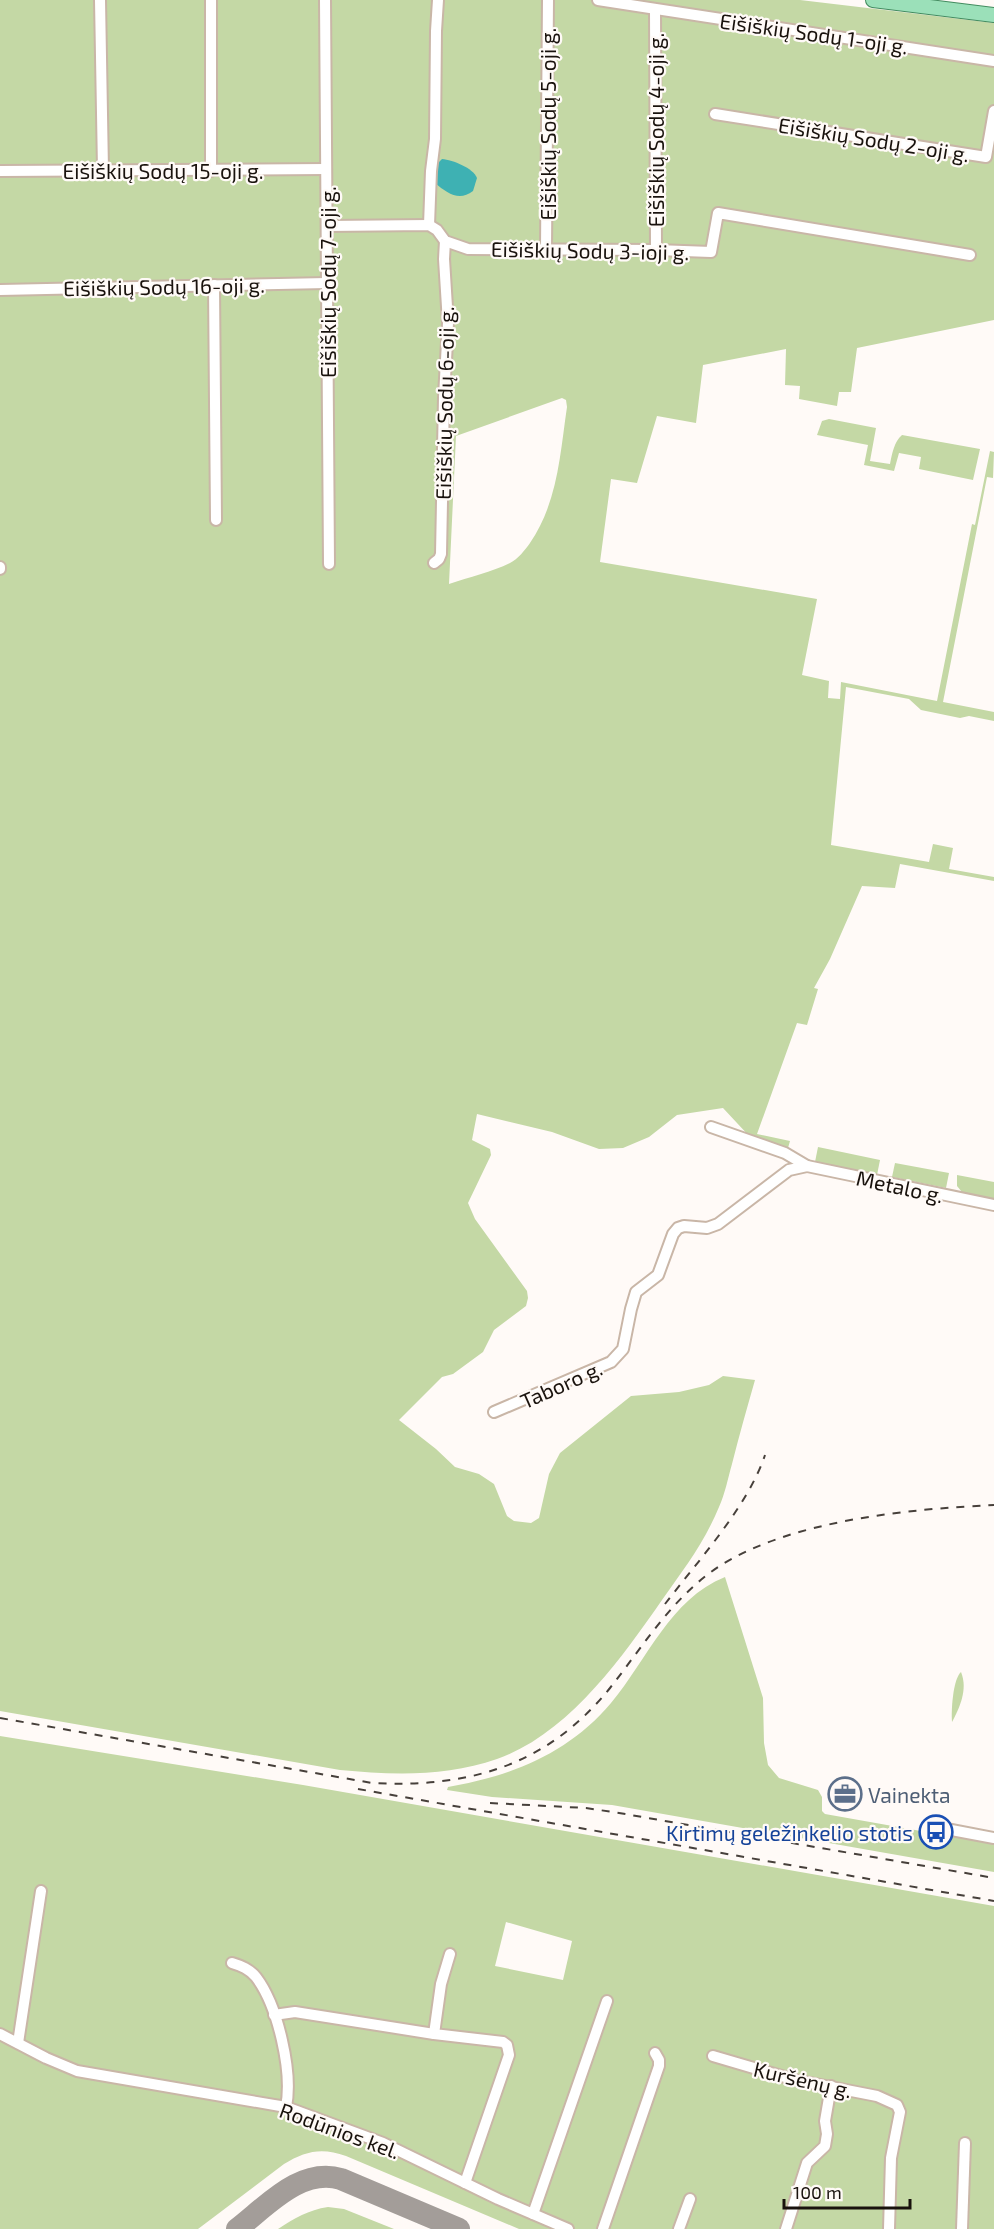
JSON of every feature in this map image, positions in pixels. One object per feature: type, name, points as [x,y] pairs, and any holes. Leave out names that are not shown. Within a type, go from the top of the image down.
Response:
[{"type":"main road","points":[[873,0],[994,15]]},
{"type":"street","points":[[100,0],[103,170]]},
{"type":"street","points":[[211,0],[211,171]]},
{"type":"street","name":"Eišiškių Sodų 7-oji g.","points":[[325,0],[328,564]]},
{"type":"street","points":[[327,226],[429,225],[435,139],[438,0]]},
{"type":"street","name":"Eišiškių Sodų 5-oji g.","points":[[546,249],[548,0]]},
{"type":"street","name":"Eišiškių Sodų 1-oji g.","points":[[598,0],[994,61]]},
{"type":"street","name":"Eišiškių Sodų 4-oji g.","points":[[655,10],[656,249]]},
{"type":"street","name":"Eišiškių Sodų 2-oji g.","points":[[715,114],[986,158],[994,111]]},
{"type":"street","name":"Eišiškių Sodų 15-oji g.","points":[[0,171],[326,169]]},
{"type":"street","name":"Eišiškių Sodų 3-ioji g.","points":[[429,225],[437,230],[445,241],[468,249],[656,249],[711,252],[718,213],[970,255]]},
{"type":"street","name":"Eišiškių Sodų 6-oji g.","points":[[434,562],[441,554],[448,323],[445,241]]},
{"type":"street","name":"Eišiškių Sodų 16-oji g.","points":[[0,290],[327,283]]},
{"type":"street","points":[[214,285],[216,520]]},
{"type":"street","name":"Metalo g.","points":[[711,1126],[785,1153],[807,1166],[994,1205]]},
{"type":"street","name":"Taboro g.","points":[[494,1412],[611,1362],[623,1349],[636,1292],[658,1275],[673,1233],[678,1228],[684,1226],[707,1228],[718,1224],[789,1170],[807,1166]]},
{"type":"street","points":[[941,1828],[994,1839]]},
{"type":"street","points":[[18,2043],[41,1891]]},
{"type":"street","points":[[434,2034],[441,1984],[450,1954]]},
{"type":"street","points":[[232,1963],[246,1968],[255,1977],[274,2015],[284,2054],[287,2081],[286,2108]]},
{"type":"street","points":[[533,2214],[607,2001]]},
{"type":"street","points":[[274,2015],[294,2012],[434,2034],[503,2042],[509,2055],[465,2183]]},
{"type":"street","name":"Rodūnios kel.","points":[[0,2034],[54,2062],[77,2071],[286,2108],[383,2143],[568,2229]]},
{"type":"street","points":[[603,2229],[658,2066],[659,2060],[654,2053]]},
{"type":"street","name":"Kuršėnų g.","points":[[713,2056],[795,2080],[876,2096],[893,2102],[899,2107],[891,2158],[889,2229]]},
{"type":"street","points":[[786,2229],[807,2163],[825,2146],[827,2134],[825,2121],[831,2086]]},
{"type":"street","points":[[962,2229],[965,2144]]},
{"type":"street","points":[[679,2229],[690,2199]]},
{"type":"green space","points":[[0,0],[800,0],[994,23],[994,320],[857,348],[851,392],[839,392],[837,406],[799,399],[800,386],[785,385],[786,349],[703,365],[696,423],[657,416],[637,483],[611,479],[600,562],[817,599],[802,675],[829,681],[828,698],[840,699],[841,682],[937,701],[972,524],[975,525],[990,451],[994,452],[993,478],[987,477],[943,702],[994,712],[994,721],[969,716],[960,718],[921,710],[909,699],[846,687],[831,845],[929,862],[933,844],[953,848],[949,869],[994,877],[994,881],[900,864],[895,888],[862,886],[830,959],[814,988],[818,989],[807,1025],[797,1023],[757,1134],[790,1141],[788,1148],[751,1138],[723,1108],[677,1115],[649,1137],[623,1148],[599,1149],[552,1132],[477,1114],[472,1140],[490,1149],[491,1155],[468,1203],[475,1219],[527,1291],[526,1306],[494,1330],[483,1352],[453,1374],[442,1377],[399,1420],[455,1467],[479,1474],[494,1484],[507,1516],[514,1521],[531,1523],[539,1518],[549,1474],[560,1453],[631,1396],[679,1392],[709,1385],[723,1376],[755,1380],[723,1497],[700,1544],[629,1646],[591,1692],[570,1713],[547,1732],[523,1747],[478,1765],[419,1773],[340,1770],[0,1711]],"holes":[[[562,398],[566,400],[562,442],[552,494],[547,511],[530,543],[519,557],[510,563],[449,584],[456,436]]]},
{"type":"green space","points":[[829,419],[876,428],[870,461],[890,464],[895,445],[902,435],[980,449],[973,480],[919,469],[921,457],[899,453],[894,471],[864,465],[868,445],[817,435],[822,421]]},
{"type":"green space","points":[[818,1147],[880,1160],[877,1175],[815,1162]]},
{"type":"green space","points":[[895,1163],[949,1173],[946,1188],[892,1177]]},
{"type":"green space","points":[[957,1175],[994,1182],[994,1199],[962,1192],[957,1186]]},
{"type":"green space","points":[[725,1577],[763,1698],[764,1743],[768,1765],[779,1778],[818,1790],[822,1797],[822,1811],[825,1814],[994,1844],[994,1872],[612,1805],[492,1797],[447,1790],[448,1787],[516,1769],[557,1749],[576,1736],[611,1703],[674,1615],[706,1587]]},
{"type":"green space","points":[[961,1672],[963,1691],[952,1722],[954,1688]]},
{"type":"green space","points":[[0,1736],[303,1785],[994,1906],[994,2229],[519,2229],[346,2156],[321,2151],[307,2153],[284,2164],[198,2229],[0,2229]],"holes":[[[506,1922],[572,1941],[563,1980],[495,1966]]]},
{"type":"green space","points":[[328,2207],[344,2209],[394,2229],[278,2229],[302,2215]]},
{"type":"water","points":[[442,159],[462,165],[475,174],[477,178],[473,191],[463,196],[453,195],[435,183],[437,164]]},
{"type":"taxiway","points":[[237,2229],[284,2191],[312,2179],[326,2177],[341,2179],[459,2229]]},
{"type":"railway","points":[[665,1604],[735,1513],[747,1494],[765,1455]]},
{"type":"railway","points":[[0,1718],[372,1783],[407,1784],[473,1776],[504,1767],[533,1754],[586,1715],[686,1593],[718,1567],[747,1551],[780,1538],[852,1520],[925,1510],[994,1505]]},
{"type":"railway","points":[[358,1789],[994,1901]]},
{"type":"railway","points":[[490,1803],[586,1808],[994,1878]]},
{"type":"place","name":"Vainekta","points":[[845,1794]]},
{"type":"place","name":"Kirtimų geležinkelio stotis","points":[[936,1832]]}]
